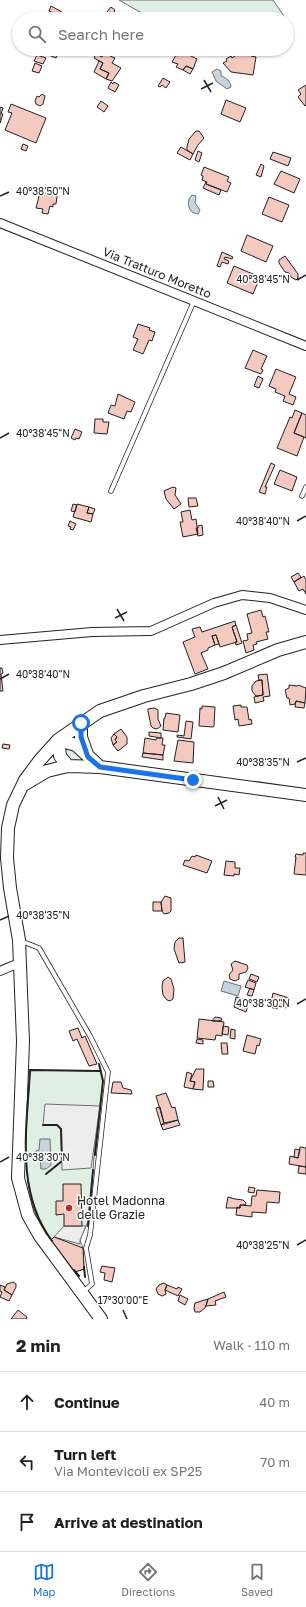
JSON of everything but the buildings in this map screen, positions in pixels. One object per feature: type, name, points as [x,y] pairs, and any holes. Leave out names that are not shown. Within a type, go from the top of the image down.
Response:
[{"type":"street","name":"Via Tratturo Moretto","points":[[0,223],[306,346]]},
{"type":"street","points":[[0,640],[92,632],[151,631],[214,602],[242,595],[270,598],[306,610]]},
{"type":"street","points":[[101,1319],[51,1253],[34,1226],[26,1209],[18,1178],[23,1041],[19,940],[10,888],[7,850],[8,828],[13,804],[23,785],[40,760],[58,740],[100,711],[144,696],[191,684],[224,673],[278,650],[306,642]]},
{"type":"street","points":[[81,723],[81,737],[88,757]]},
{"type":"street","points":[[58,740],[76,746],[100,767]]},
{"type":"street","points":[[58,740],[60,756],[68,766]]},
{"type":"street","points":[[23,785],[48,771],[68,766],[100,767],[306,795]]},
{"type":"street","points":[[0,971],[19,963]]},
{"type":"lane","points":[[111,491],[194,301]]},
{"type":"lane","points":[[302,496],[306,487]]},
{"type":"lane","points":[[19,940],[40,948],[90,1036],[108,1072],[95,1196],[90,1235],[86,1248],[92,1284],[82,1293]]},
{"type":"green space","points":[[119,0],[273,0],[281,12],[140,12]]},
{"type":"green space","points":[[65,746],[77,752],[88,763],[72,762],[60,748]]},
{"type":"green space","points":[[30,1070],[101,1071],[103,1081],[95,1145],[89,1219],[80,1240],[83,1248],[84,1269],[75,1272],[53,1245],[42,1228],[34,1210],[29,1190],[26,1130]]},
{"type":"shaded area","points":[[217,69],[221,71],[221,76],[228,80],[231,87],[227,89],[216,81],[212,72]]},
{"type":"shaded area","points":[[192,195],[196,196],[195,203],[200,210],[198,214],[191,211],[189,207],[188,202]]},
{"type":"shaded area","points":[[224,981],[241,986],[238,996],[221,991]]},
{"type":"shaded area","points":[[45,1104],[100,1106],[91,1168],[62,1170],[61,1129],[57,1125],[43,1125]]},
{"type":"shaded area","points":[[40,1139],[50,1139],[51,1165],[46,1169],[41,1169],[40,1158],[36,1158],[36,1151],[39,1150]]},
{"type":"shaded area","points":[[64,1226],[86,1226],[80,1240],[80,1244],[54,1237]]},
{"type":"wall","points":[[95,1155],[103,1081],[99,1064]]},
{"type":"wall","points":[[52,1241],[40,1222],[28,1180],[26,1136],[30,1070],[101,1071]]},
{"type":"wall","points":[[43,1125],[57,1125],[61,1129],[62,1161],[46,1174]]},
{"type":"wall","points":[[88,1226],[93,1170]]},
{"type":"wall","points":[[84,1267],[85,1277]]},
{"type":"wall","points":[[74,1270],[79,1276]]},
{"type":"place","name":"Hotel Madonna delle Grazie","points":[[69,1208]]},
{"type":"route","points":[[81,723],[81,737],[88,757],[100,767],[193,780]]}]
